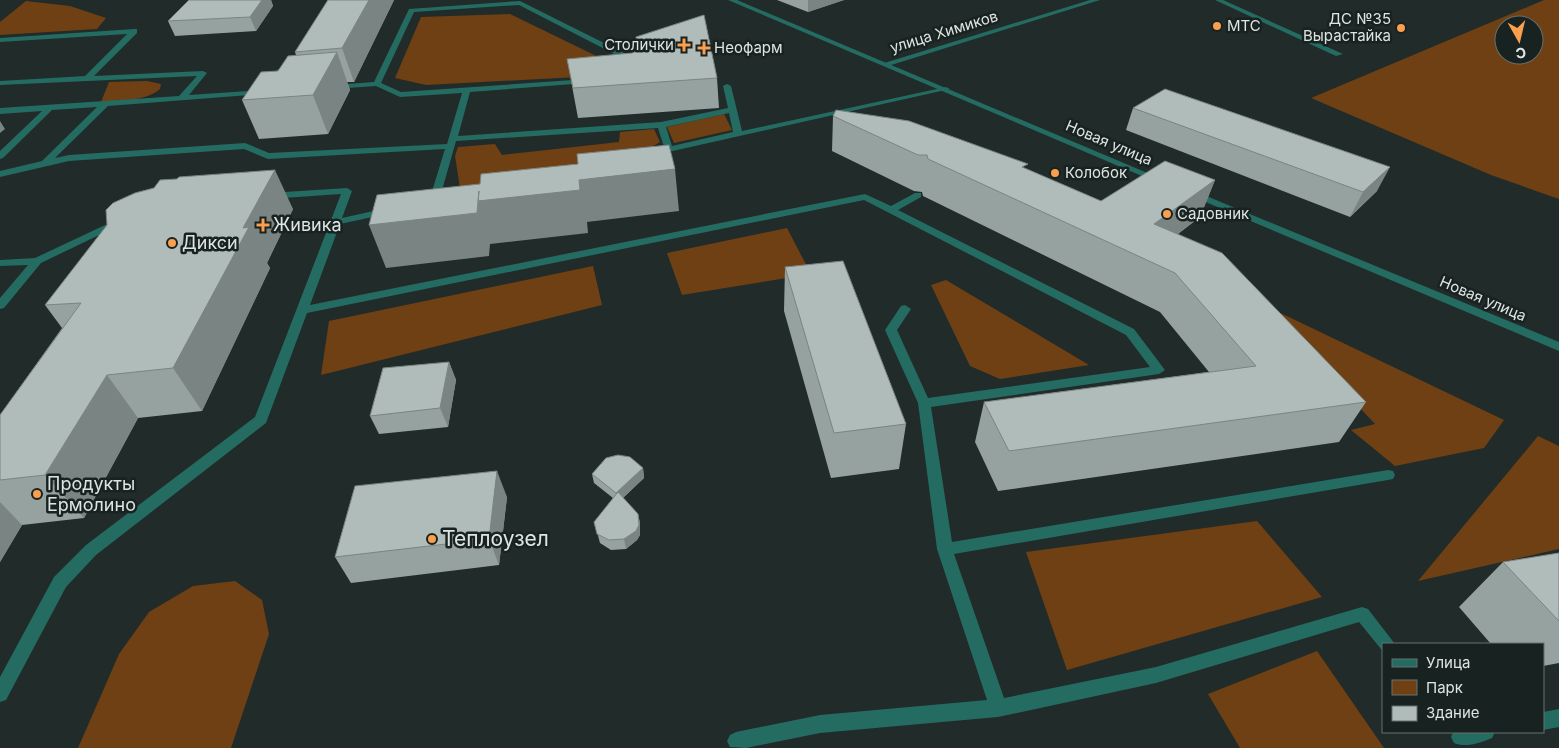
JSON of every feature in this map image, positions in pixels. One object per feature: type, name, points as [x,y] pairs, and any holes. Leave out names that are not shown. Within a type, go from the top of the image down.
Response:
[{"type":"street","name":"Новая улица","points":[[730,0],[1559,347]]},
{"type":"street","name":"улица Химиков","points":[[885,64],[1094,0]]},
{"type":"street","points":[[1218,0],[1339,54]]},
{"type":"street","points":[[377,84],[411,10],[520,2],[633,61],[634,70]]},
{"type":"street","points":[[0,40],[134,31],[88,78]]},
{"type":"street","points":[[0,83],[203,73],[182,98]]},
{"type":"street","points":[[322,88],[377,84],[400,95],[595,81]]},
{"type":"street","points":[[726,86],[738,134]]},
{"type":"street","points":[[641,155],[946,89]]},
{"type":"street","points":[[434,201],[467,90]]},
{"type":"street","points":[[0,112],[276,91]]},
{"type":"street","points":[[45,163],[105,104]]},
{"type":"street","points":[[0,156],[50,108]]},
{"type":"street","points":[[851,109],[868,117]]},
{"type":"street","points":[[0,174],[69,158],[245,146],[268,156],[450,143],[661,125],[733,110]]},
{"type":"street","points":[[661,125],[669,149]]},
{"type":"street","points":[[0,694],[60,582],[91,550],[261,420],[347,191],[258,197]]},
{"type":"street","points":[[891,210],[918,195]]},
{"type":"street","points":[[302,310],[865,197],[1130,332],[1159,370],[924,403]]},
{"type":"street","points":[[336,222],[399,209]]},
{"type":"street","points":[[0,263],[37,260],[132,215]]},
{"type":"street","points":[[0,305],[37,260]]},
{"type":"street","points":[[905,309],[891,330],[924,403],[946,549],[998,708]]},
{"type":"street","points":[[946,549],[1388,474]]},
{"type":"street","points":[[736,741],[820,724],[998,708],[1156,675],[1362,614],[1386,643]]},
{"type":"street","points":[[1544,721],[1559,718]]},
{"type":"street","points":[[1462,739],[1483,733]]},
{"type":"green space","points":[[1544,0],[1559,0],[1559,199],[1491,175],[1311,98],[1494,21],[1494,65],[1544,65],[1544,15],[1508,15]]},
{"type":"green space","points":[[26,1],[70,6],[106,18],[97,29],[0,35],[0,22]]},
{"type":"green space","points":[[510,14],[615,65],[615,75],[426,85],[395,78],[421,17]]},
{"type":"green space","points":[[147,81],[161,84],[160,89],[140,98],[101,102],[109,82]]},
{"type":"green space","points":[[724,114],[732,130],[674,143],[667,127]]},
{"type":"green space","points":[[654,129],[660,142],[650,148],[460,188],[455,156],[458,147],[495,144],[502,155],[619,142],[620,132]]},
{"type":"green space","points":[[787,228],[811,274],[682,295],[667,253]]},
{"type":"green space","points":[[593,266],[602,305],[321,375],[329,321]]},
{"type":"green space","points":[[946,280],[1089,365],[1000,379],[970,366],[931,285]]},
{"type":"green space","points":[[1270,308],[1504,420],[1484,448],[1395,466],[1351,430],[1375,424]]},
{"type":"green space","points":[[1538,436],[1559,446],[1559,549],[1418,581]]},
{"type":"green space","points":[[1257,521],[1322,597],[1067,670],[1026,552]]},
{"type":"green space","points":[[235,581],[262,600],[269,634],[231,748],[78,748],[119,654],[149,612],[193,586]]},
{"type":"green space","points":[[1317,651],[1384,748],[1240,748],[1208,694]]},
{"type":"building","points":[[189,0],[262,0],[250,17],[168,21]]},
{"type":"building","points":[[328,0],[369,0],[342,48],[295,52]]},
{"type":"building","points":[[704,15],[717,78],[573,88],[567,59],[632,53],[637,51],[636,37]]},
{"type":"building","points":[[337,52],[313,95],[242,100],[261,72],[278,71],[288,56]]},
{"type":"building","points":[[1165,89],[1390,167],[1363,192],[1133,108]]},
{"type":"building","points":[[836,110],[909,121],[1028,164],[1022,167],[1101,201],[1165,161],[1215,180],[1154,224],[1222,253],[1366,402],[1009,451],[984,402],[1256,366],[1175,273],[928,159],[927,155],[918,155],[833,116]]},
{"type":"building","points":[[669,145],[675,169],[579,180],[580,190],[478,201],[477,213],[369,225],[377,195],[480,184],[481,174],[578,164],[577,154]]},
{"type":"building","points":[[275,170],[243,228],[249,227],[173,368],[107,375],[45,475],[0,480],[0,415],[81,303],[45,305],[107,225],[106,210],[113,203],[135,193],[154,188],[160,180]]},
{"type":"building","points":[[843,261],[906,424],[834,433],[785,267]]},
{"type":"building","points":[[449,362],[440,408],[370,416],[383,368]]},
{"type":"building","points":[[618,455],[630,457],[643,468],[616,493],[592,474],[606,458]]},
{"type":"building","points":[[497,471],[489,539],[335,557],[355,486]]},
{"type":"building","points":[[618,492],[638,514],[639,525],[636,531],[624,539],[609,540],[597,534],[594,522]]},
{"type":"building","points":[[1559,553],[1559,621],[1503,562]]},
{"type":"place","name":"МТС","points":[[1217,26]]},
{"type":"place","name":"ДС №35 Вырастайка","points":[[1401,28]]},
{"type":"place","name":"Столички","points":[[684,45]]},
{"type":"place","name":"Неофарм","points":[[704,48]]},
{"type":"place","name":"Колобок","points":[[1055,173]]},
{"type":"place","name":"Садовник","points":[[1167,214]]},
{"type":"place","name":"Живика","points":[[263,225]]},
{"type":"place","name":"Дикси","points":[[172,243]]},
{"type":"place","name":"Продукты Ермолино","points":[[37,494]]},
{"type":"place","name":"Теплоузел","points":[[432,539]]}]
